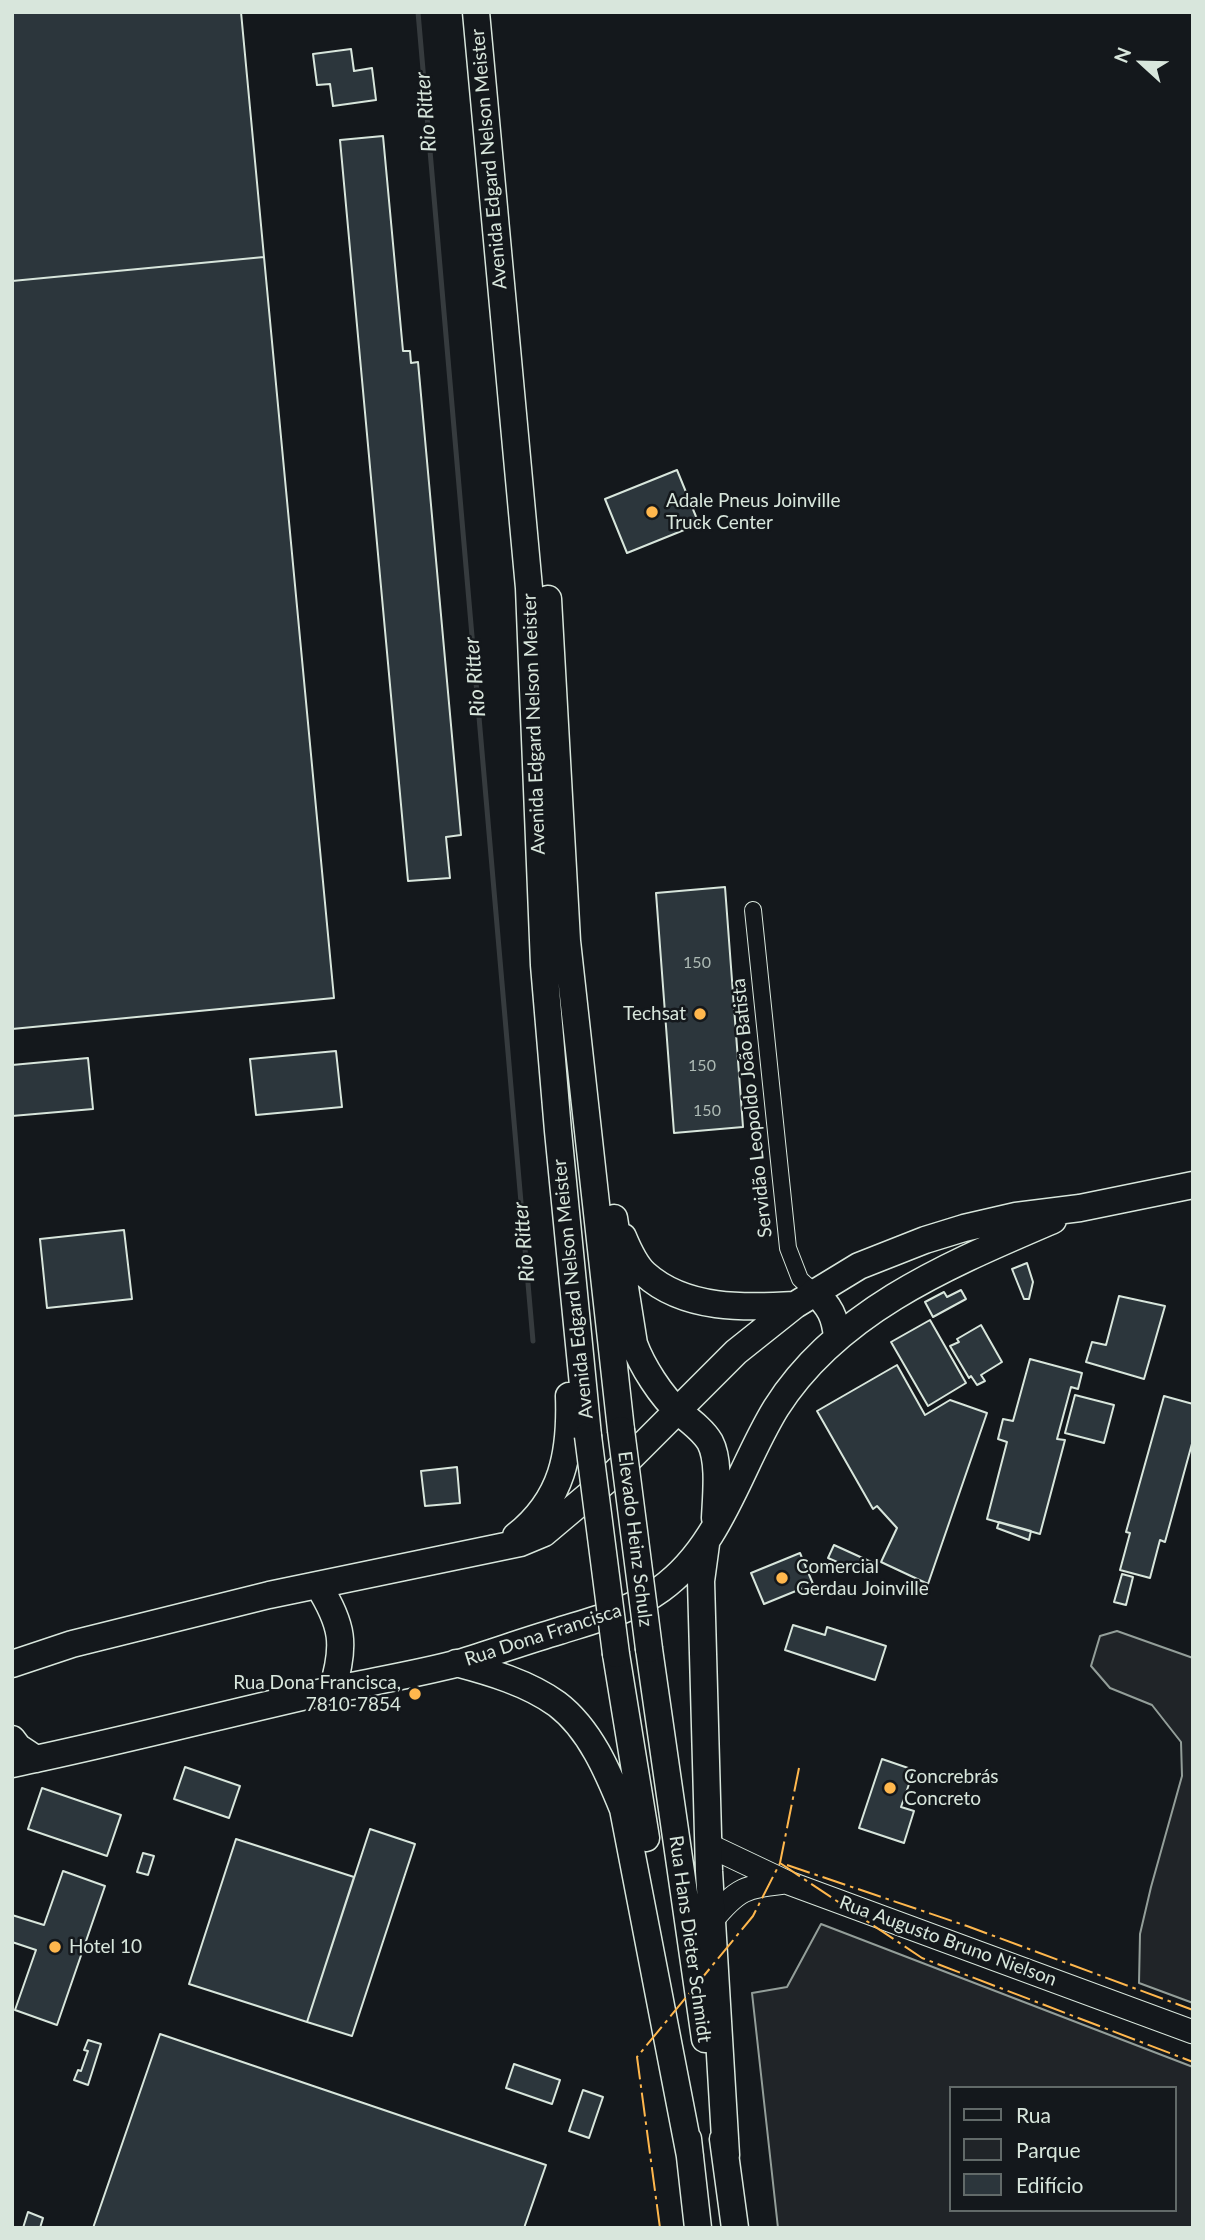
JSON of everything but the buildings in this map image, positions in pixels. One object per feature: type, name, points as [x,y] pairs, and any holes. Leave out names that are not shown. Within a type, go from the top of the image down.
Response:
[{"type":"main road","name":"Avenida Edgard Nelson Meister","points":[[476,12],[529,588],[550,1042],[588,1436]]},
{"type":"main road","name":"Avenida Edgard Nelson Meister","points":[[494,12],[548,602],[560,838],[574,1016],[621,1430]]},
{"type":"main road","points":[[553,703],[613,1213],[634,1344],[639,1359],[677,1410],[710,1442],[715,1468],[710,1534],[701,1581],[708,1845],[726,2155]]},
{"type":"main road","points":[[503,1546],[535,1521],[554,1493],[566,1460],[570,1420],[565,1326],[532,1027],[531,985],[538,825]]},
{"type":"main road","name":"Rua Dona Francisca","points":[[12,1664],[72,1644],[318,1584],[520,1543],[544,1533],[614,1474],[736,1352],[805,1298],[859,1266],[925,1240],[1016,1216],[1080,1208],[1193,1185]]},
{"type":"main road","name":"Rua Dona Francisca","points":[[24,1762],[456,1663],[619,1612],[659,1591],[686,1569],[710,1534],[776,1408],[801,1375],[837,1337],[876,1308],[919,1282],[967,1257],[1080,1208]]},
{"type":"main road","points":[[613,1213],[629,1251],[644,1273],[674,1292],[718,1304],[747,1308],[805,1298],[827,1304],[832,1313],[837,1337]]},
{"type":"main road","name":"Elevado Heinz Schulz","points":[[621,1430],[649,1649]]},
{"type":"main road","name":"Elevado Heinz Schulz","points":[[588,1436],[616,1654]]},
{"type":"main road","points":[[318,1584],[333,1608],[341,1635],[341,1664],[332,1690]]},
{"type":"main road","name":"Rua Hans Dieter Schmidt","points":[[649,1649],[699,2011],[726,2155],[735,2228]]},
{"type":"main road","name":"Rua Hans Dieter Schmidt","points":[[616,1654],[653,1881],[698,2228]]},
{"type":"main road","points":[[456,1663],[489,1672],[528,1688],[558,1705],[586,1735],[609,1775],[623,1809],[690,2156]]},
{"type":"main road","points":[[12,1739],[24,1762]]},
{"type":"main road","points":[[708,1845],[786,1881]]},
{"type":"main road","name":"Rua Augusto Bruno Nielson","points":[[712,1920],[736,1894],[750,1886],[786,1881],[1193,2032]]},
{"type":"street","name":"Servidão Leopoldo João Batista","points":[[753,911],[788,1248],[805,1298]]},
{"type":"green space","points":[[1117,1631],[1193,1658],[1193,2003],[1139,1983],[1140,1934],[1182,1776],[1181,1742],[1152,1705],[1110,1688],[1091,1666],[1100,1636]]},
{"type":"green space","points":[[821,1924],[1193,2067],[1193,2228],[778,2228],[752,1993],[787,1987]]},
{"type":"waterway","name":"Rio Ritter","points":[[418,12],[533,1341]]},
{"type":"power","points":[[660,2228],[637,2057],[753,1916],[780,1863],[799,1768]]},
{"type":"power","points":[[780,1863],[922,1958],[1193,2062]]},
{"type":"power","points":[[787,1865],[967,1926],[1193,2010]]},
{"type":"place","name":"Adale Pneus Joinville Truck Center","points":[[652,512]]},
{"type":"place","name":"Techsat","points":[[700,1014]]},
{"type":"place","name":"Comercial Gerdau Joinville","points":[[782,1578]]},
{"type":"place","name":"Rua Dona Francisca, 7810-7854","points":[[415,1694]]},
{"type":"place","name":"Concrebrás Concreto","points":[[890,1788]]},
{"type":"place","name":"Hotel 10","points":[[55,1947]]}]
